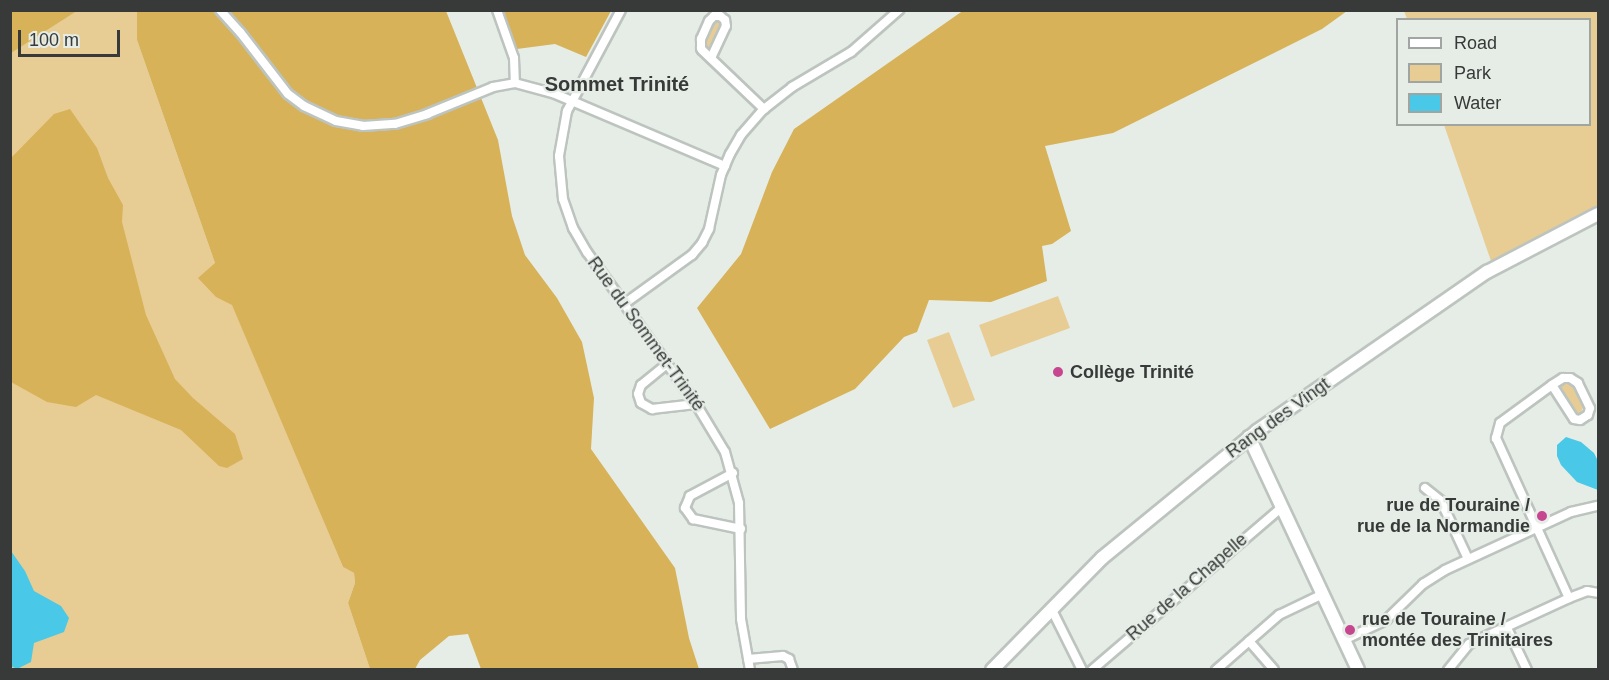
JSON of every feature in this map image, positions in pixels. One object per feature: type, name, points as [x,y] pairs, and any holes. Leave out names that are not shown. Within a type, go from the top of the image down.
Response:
[{"type":"street","points":[[220,10],[240,32],[274,80],[288,94],[314,112],[348,124],[377,126],[395,124],[428,114],[493,87],[514,83],[537,88],[725,166]]},
{"type":"street","points":[[497,10],[514,58],[514,83]]},
{"type":"street","name":"Rue du Sommet-Trinité","points":[[621,10],[572,102],[564,122],[560,146],[563,199],[582,244],[696,404],[718,438],[733,473],[741,529],[741,618],[750,669]]},
{"type":"street","points":[[624,304],[692,255],[702,243],[711,223],[725,166],[741,135],[764,109],[792,87],[851,51],[899,10]]},
{"type":"street","points":[[711,58],[726,27],[725,20],[720,16],[710,19],[700,41],[701,48],[711,58],[764,109]]},
{"type":"street","name":"Rang des Vingt","points":[[992,669],[1120,542],[1249,437],[1479,276],[1599,214]]},
{"type":"street","points":[[667,364],[641,385],[638,394],[641,403],[652,409],[696,404]]},
{"type":"street","points":[[1552,385],[1573,418],[1580,420],[1588,415],[1590,408],[1574,380],[1563,378],[1552,385],[1500,423],[1495,434],[1569,598]]},
{"type":"street","points":[[1249,437],[1358,669]]},
{"type":"street","points":[[733,473],[690,496],[685,508],[693,519],[741,529]]},
{"type":"street","points":[[1425,488],[1441,501],[1468,559]]},
{"type":"street","points":[[1344,640],[1386,620],[1428,580],[1571,512],[1599,506]]},
{"type":"street","name":"Rue de la Chapelle","points":[[1092,669],[1282,507]]},
{"type":"street","points":[[1448,669],[1467,645],[1569,598],[1587,591],[1599,593]]},
{"type":"street","points":[[1216,669],[1282,612],[1323,594]]},
{"type":"street","points":[[1051,608],[1082,669]]},
{"type":"street","points":[[1507,628],[1527,669]]},
{"type":"street","points":[[1249,641],[1274,669]]},
{"type":"street","points":[[748,659],[781,655],[789,659],[793,669]]},
{"type":"green space","points":[[77,11],[137,11],[137,40],[215,263],[343,567],[354,573],[355,583],[348,603],[370,669],[11,669],[10,53]]},
{"type":"green space","points":[[1404,11],[1598,11],[1598,208],[1491,261],[1444,126],[1591,126],[1591,18],[1407,18]]},
{"type":"green space","points":[[716,20],[721,26],[713,45],[707,48],[704,41]]},
{"type":"green space","points":[[1058,296],[1070,328],[991,357],[979,325]]},
{"type":"green space","points":[[949,332],[975,400],[953,408],[927,340]]},
{"type":"green space","points":[[1564,382],[1576,387],[1584,405],[1580,415],[1575,413],[1562,393],[1560,385]]},
{"type":"shaded area","points":[[11,10],[77,10],[77,11],[11,53]]},
{"type":"shaded area","points":[[964,10],[1347,11],[1322,29],[1113,133],[1045,146],[1071,231],[1052,244],[1042,246],[1047,281],[991,302],[929,300],[917,332],[904,337],[855,389],[770,429],[697,308],[741,254],[772,172],[794,129]]},
{"type":"shaded area","points":[[137,11],[446,11],[498,140],[512,216],[525,255],[557,298],[582,342],[594,398],[591,449],[675,568],[689,638],[699,669],[481,669],[468,634],[449,636],[420,660],[415,669],[370,669],[348,603],[355,583],[354,573],[343,567],[232,305],[216,297],[198,278],[215,263],[137,40]]},
{"type":"shaded area","points":[[503,11],[611,11],[586,57],[555,44],[517,49]]},
{"type":"shaded area","points":[[70,109],[97,148],[108,178],[123,205],[122,222],[146,315],[175,379],[193,398],[235,434],[243,459],[227,468],[219,466],[181,430],[96,395],[76,407],[47,402],[11,382],[11,158],[54,114]]},
{"type":"water","points":[[1566,437],[1581,442],[1594,453],[1598,461],[1598,490],[1577,482],[1561,465],[1557,456],[1557,445]]},
{"type":"water","points":[[11,551],[25,571],[34,591],[61,606],[69,618],[64,632],[34,643],[31,662],[17,669],[11,666]]},
{"type":"place","name":"Collège Trinité","points":[[1058,372]]},
{"type":"place","name":"rue de Touraine / rue de la Normandie","points":[[1542,516]]},
{"type":"place","name":"rue de Touraine / montée des Trinitaires","points":[[1350,630]]},
{"type":"district","name":"Sommet Trinité","points":[[617,84]]}]
